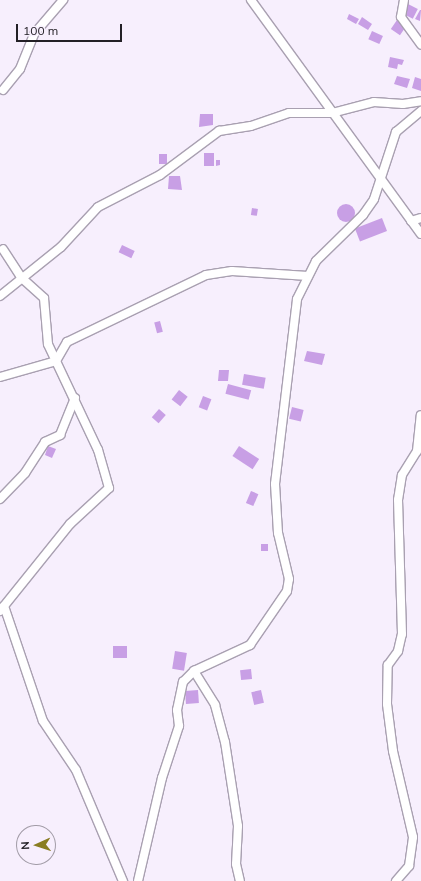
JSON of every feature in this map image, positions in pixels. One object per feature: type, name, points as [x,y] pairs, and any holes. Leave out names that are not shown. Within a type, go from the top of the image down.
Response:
[{"type":"street","points":[[3,90],[20,69],[34,34],[62,0]]},
{"type":"street","points":[[251,0],[421,234]]},
{"type":"street","points":[[404,0],[401,17],[421,45]]},
{"type":"street","points":[[0,296],[61,247],[98,207],[160,175],[219,131],[251,126],[290,113],[332,113],[374,102],[403,104],[421,101]]},
{"type":"street","points":[[138,881],[162,778],[179,726],[179,696],[183,682],[194,671],[250,645],[287,591],[289,579],[278,533],[275,484],[297,299],[316,261],[364,215],[380,178],[396,132],[421,111]]},
{"type":"street","points":[[411,220],[421,218]]},
{"type":"street","points":[[3,249],[22,277],[44,298],[48,344],[75,398],[98,450],[109,488],[70,524],[2,609],[43,721],[76,770],[123,881]]},
{"type":"street","points":[[0,377],[56,361],[67,342],[206,275],[232,271],[308,276]]},
{"type":"street","points":[[0,499],[25,472],[45,442],[60,435],[75,398]]},
{"type":"street","points":[[396,881],[409,866],[413,837],[393,752],[387,704],[388,665],[398,651],[402,634],[398,500],[402,476],[417,451],[421,415]]},
{"type":"street","points":[[194,671],[215,705],[225,742],[235,806],[240,881]]},
{"type":"building","points":[[408,4],[418,9],[413,19],[403,14]]},
{"type":"building","points":[[421,10],[420,21],[415,19]]},
{"type":"building","points":[[349,14],[359,19],[356,24],[347,19]]},
{"type":"building","points":[[362,17],[372,24],[368,30],[358,24]]},
{"type":"building","points":[[397,20],[406,26],[400,35],[391,29]]},
{"type":"building","points":[[372,31],[383,36],[379,44],[368,39]]},
{"type":"building","points":[[390,57],[404,60],[402,65],[398,64],[397,69],[388,67]]},
{"type":"building","points":[[397,76],[410,79],[407,88],[394,84]]},
{"type":"building","points":[[415,77],[421,79],[421,91],[412,88]]},
{"type":"building","points":[[200,114],[213,114],[213,125],[199,127]]},
{"type":"building","points":[[204,153],[214,153],[214,166],[204,166]]},
{"type":"building","points":[[159,154],[167,154],[167,164],[159,164]]},
{"type":"building","points":[[216,160],[220,160],[220,165],[216,166]]},
{"type":"building","points":[[169,176],[180,176],[182,190],[168,189]]},
{"type":"building","points":[[342,204],[350,204],[355,209],[353,220],[350,222],[342,222],[337,217],[337,209]]},
{"type":"building","points":[[252,208],[258,209],[257,216],[251,215]]},
{"type":"building","points":[[382,218],[387,231],[360,241],[355,228]]},
{"type":"building","points":[[122,245],[135,251],[131,258],[119,252]]},
{"type":"building","points":[[160,321],[163,332],[157,333],[154,323]]},
{"type":"building","points":[[307,351],[325,354],[322,365],[304,361]]},
{"type":"building","points":[[219,370],[229,370],[228,381],[218,381]]},
{"type":"building","points":[[244,374],[266,378],[264,389],[242,385]]},
{"type":"building","points":[[228,384],[251,390],[249,400],[225,394]]},
{"type":"building","points":[[179,390],[188,397],[180,406],[172,399]]},
{"type":"building","points":[[203,396],[211,399],[207,410],[199,407]]},
{"type":"building","points":[[292,407],[304,410],[301,422],[289,419]]},
{"type":"building","points":[[159,409],[166,415],[159,423],[152,417]]},
{"type":"building","points":[[48,446],[56,449],[52,458],[45,455]]},
{"type":"building","points":[[239,446],[259,459],[253,469],[232,456]]},
{"type":"building","points":[[251,491],[258,494],[253,506],[246,503]]},
{"type":"building","points":[[261,544],[268,544],[268,551],[261,551]]},
{"type":"building","points":[[113,646],[127,646],[127,658],[113,658]]},
{"type":"building","points":[[175,651],[187,653],[184,671],[172,669]]},
{"type":"building","points":[[251,669],[252,679],[241,680],[240,670]]},
{"type":"building","points":[[198,690],[199,703],[186,704],[185,691]]},
{"type":"building","points":[[261,690],[264,703],[254,705],[251,692]]}]
